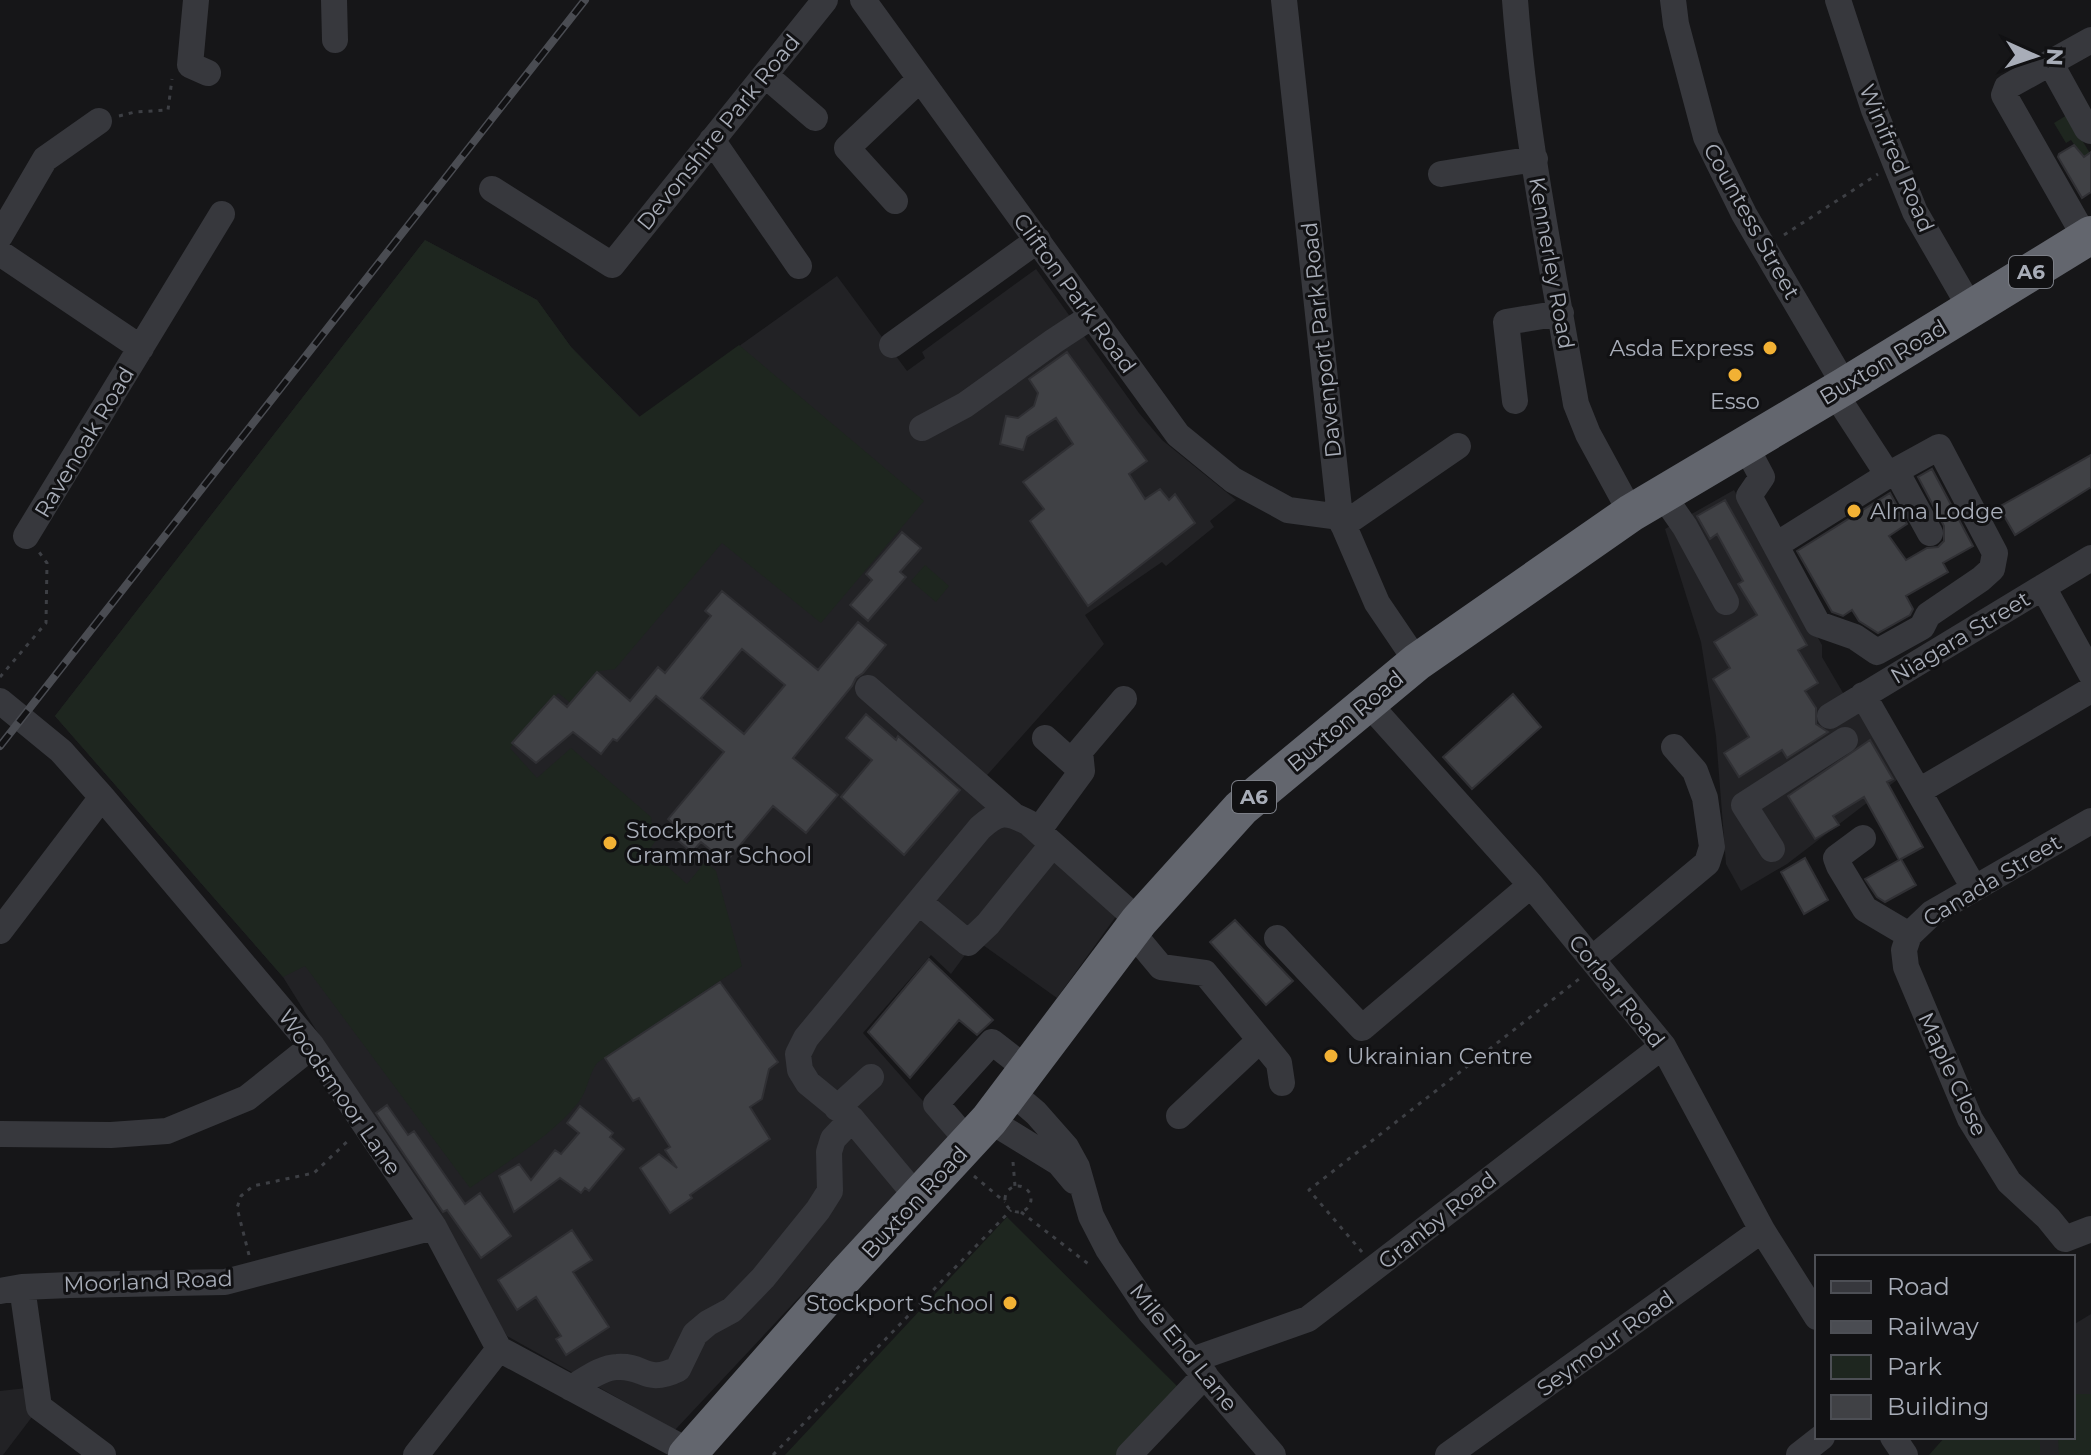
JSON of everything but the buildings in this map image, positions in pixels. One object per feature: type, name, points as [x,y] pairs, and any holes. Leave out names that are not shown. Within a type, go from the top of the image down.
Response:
[{"type":"highway","name":"Buxton Road","points":[[689,1453],[990,1116],[1135,926],[1241,808],[1366,701],[1417,662],[1646,503],[2090,237]]},
{"type":"street","points":[[196,0],[190,65],[208,73]]},
{"type":"street","points":[[334,0],[335,40]]},
{"type":"street","name":"Devonshire Park Road","points":[[492,189],[612,265],[825,0]]},
{"type":"street","name":"Clifton Park Road","points":[[863,0],[1178,435],[1233,480],[1288,510],[1342,521]]},
{"type":"street","name":"Davenport Park Road","points":[[1284,0],[1342,521],[1377,603],[1417,662]]},
{"type":"street","name":"Kennerley Road","points":[[1515,0],[1535,159],[1581,419],[1646,503],[1685,527],[1726,602]]},
{"type":"street","name":"Countess Street","points":[[1673,0],[1676,24],[1706,137],[1840,389],[1930,533]]},
{"type":"street","name":"Winifred Road","points":[[1838,0],[1874,110],[1915,212],[1971,309]]},
{"type":"street","points":[[2090,237],[2075,218],[2004,95],[2007,87],[2091,40]]},
{"type":"street","points":[[2051,64],[2091,131]]},
{"type":"street","points":[[765,75],[831,133],[895,201]]},
{"type":"street","points":[[831,133],[920,79]]},
{"type":"street","points":[[0,236],[45,159],[99,121]]},
{"type":"street","points":[[712,140],[799,266]]},
{"type":"street","points":[[1441,174],[1535,159]]},
{"type":"street","name":"Ravenoak Road","points":[[26,536],[222,214]]},
{"type":"street","points":[[892,345],[1038,240]]},
{"type":"street","name":"Ravenoak Road","points":[[0,253],[141,348]]},
{"type":"street","points":[[1515,401],[1506,322],[1561,313]]},
{"type":"street","points":[[922,428],[965,405],[1092,316]]},
{"type":"street","points":[[1745,445],[1762,477],[1749,496],[1818,624],[1855,637],[1877,652],[1922,627],[1928,615],[1992,569],[1995,553],[1939,447],[1776,545]]},
{"type":"street","points":[[1342,521],[1458,446]]},
{"type":"street","name":"Niagara Street","points":[[1772,849],[1744,805],[1846,743],[1823,704],[1863,695],[2091,558]]},
{"type":"street","points":[[2043,587],[2091,674]]},
{"type":"street","points":[[868,688],[1012,814],[1045,838],[1135,926],[1161,967],[1205,973],[1279,1063],[1282,1083]]},
{"type":"street","points":[[1919,791],[2091,690]]},
{"type":"street","points":[[1863,695],[1974,888]]},
{"type":"street","points":[[919,902],[964,942],[972,941],[1045,838],[1082,771],[1080,751],[1124,699]]},
{"type":"street","name":"Corbar Road","points":[[1366,701],[1531,885],[1663,1046],[1762,1230],[1815,1314]]},
{"type":"street","name":"Woodsmoor Lane","points":[[7,707],[61,751],[312,1046],[434,1227],[499,1349]]},
{"type":"street","points":[[1045,738],[1082,771]]},
{"type":"street","points":[[1594,962],[1707,863],[1712,847],[1705,798],[1695,771],[1674,747]]},
{"type":"street","points":[[0,931],[102,797]]},
{"type":"street","points":[[918,1198],[844,1114],[808,1083],[800,1070],[798,1054],[806,1038],[980,828],[995,815],[1012,814]]},
{"type":"street","name":"Canada Street","points":[[1906,942],[1932,913],[2091,821]]},
{"type":"street","points":[[1863,838],[1841,852],[1836,858],[1839,866],[1865,909],[1906,942]]},
{"type":"street","points":[[1277,938],[1362,1028],[1531,885]]},
{"type":"street","name":"Maple Close","points":[[1906,942],[1906,967],[1965,1108],[2009,1182],[2048,1218],[2065,1239],[2091,1229]]},
{"type":"street","points":[[1179,1116],[1260,1040]]},
{"type":"street","points":[[0,1134],[111,1135],[167,1131],[247,1098],[312,1046]]},
{"type":"street","name":"Granby Road","points":[[1199,1368],[1308,1319],[1663,1046]]},
{"type":"street","points":[[571,1388],[614,1366],[654,1377],[678,1369],[695,1334],[732,1310],[763,1278],[818,1210],[830,1191],[829,1152],[833,1139],[844,1114],[871,1077]]},
{"type":"street","name":"Mile End Lane","points":[[990,1116],[1059,1163],[1082,1190],[1108,1249],[1150,1312],[1273,1455]]},
{"type":"street","name":"Moorland Road","points":[[11,1289],[225,1282],[434,1227]]},
{"type":"street","name":"Seymour Road","points":[[1448,1455],[1762,1230]]},
{"type":"street","points":[[11,1289],[39,1407],[103,1455]]},
{"type":"street","points":[[416,1455],[499,1349],[689,1453]]},
{"type":"street","points":[[1129,1455],[1199,1368]]},
{"type":"street","points":[[1799,1455],[1819,1439]]},
{"type":"path","points":[[99,121],[135,112],[168,110],[172,79]]},
{"type":"path","points":[[1764,248],[1895,163]]},
{"type":"path","points":[[0,677],[46,623],[47,563],[26,536]]},
{"type":"path","points":[[1375,1267],[1309,1190],[1594,962]]},
{"type":"path","points":[[990,1116],[1005,1202],[1011,1210],[1021,1212],[1091,1266]]},
{"type":"path","points":[[254,1274],[237,1208],[241,1196],[253,1186],[314,1173],[365,1125]]},
{"type":"path","points":[[1013,1154],[1015,1186]]},
{"type":"path","points":[[1005,1202],[1006,1193],[1015,1186],[1026,1188],[1031,1195],[1030,1205],[1021,1212]]},
{"type":"path","points":[[773,1455],[1011,1210]]},
{"type":"shaded area","name":"Stockport Grammar School","points":[[425,240],[537,300],[571,347],[640,417],[837,276],[907,371],[925,358],[922,352],[1036,269],[1139,413],[1162,440],[1236,500],[1210,521],[1214,527],[1166,566],[1162,562],[1085,615],[1104,644],[981,782],[1125,904],[1057,998],[976,940],[951,974],[931,955],[863,1033],[952,1134],[675,1430],[507,1336],[283,977],[55,716]]},
{"type":"shaded area","points":[[1734,490],[1822,645],[1822,657],[1846,698],[1865,712],[1902,776],[1787,864],[1741,891],[1726,864],[1716,736],[1701,642],[1665,529]]},
{"type":"shaded area","points":[[2091,1314],[2091,1455],[2040,1455],[2040,1439],[2075,1439],[2075,1324]]},
{"type":"shaded area","points":[[27,1388],[35,1413],[0,1455],[0,1391]]},
{"type":"green space","points":[[2067,115],[2091,155],[2089,166],[2071,140],[2066,143],[2054,123]]},
{"type":"green space","points":[[425,240],[537,300],[571,347],[639,417],[739,345],[924,501],[821,623],[722,543],[615,669],[599,671],[572,704],[558,693],[510,748],[537,778],[571,748],[651,817],[653,835],[657,839],[649,850],[687,884],[705,862],[716,871],[742,966],[597,1063],[581,1098],[567,1116],[470,1188],[305,966],[283,977],[55,716]]},
{"type":"green space","points":[[925,565],[949,586],[936,602],[911,581]]},
{"type":"green space","name":"Stockport School","points":[[1007,1217],[1181,1390],[1120,1455],[785,1455]]},
{"type":"green space","points":[[2075,1394],[2091,1394],[2091,1455],[2059,1455],[2058,1439],[2075,1439]]},
{"type":"green space","points":[[1943,1439],[2040,1439],[2040,1455],[1929,1455]]},
{"type":"railway","points":[[0,746],[585,0]]},
{"type":"place","name":"Asda Express","points":[[1770,348]]},
{"type":"place","name":"Esso","points":[[1735,375]]},
{"type":"place","name":"Alma Lodge","points":[[1854,511]]},
{"type":"place","name":"Stockport Grammar School","points":[[610,843]]},
{"type":"place","name":"Ukrainian Centre","points":[[1331,1056]]},
{"type":"place","name":"Stockport School","points":[[1010,1303]]}]
